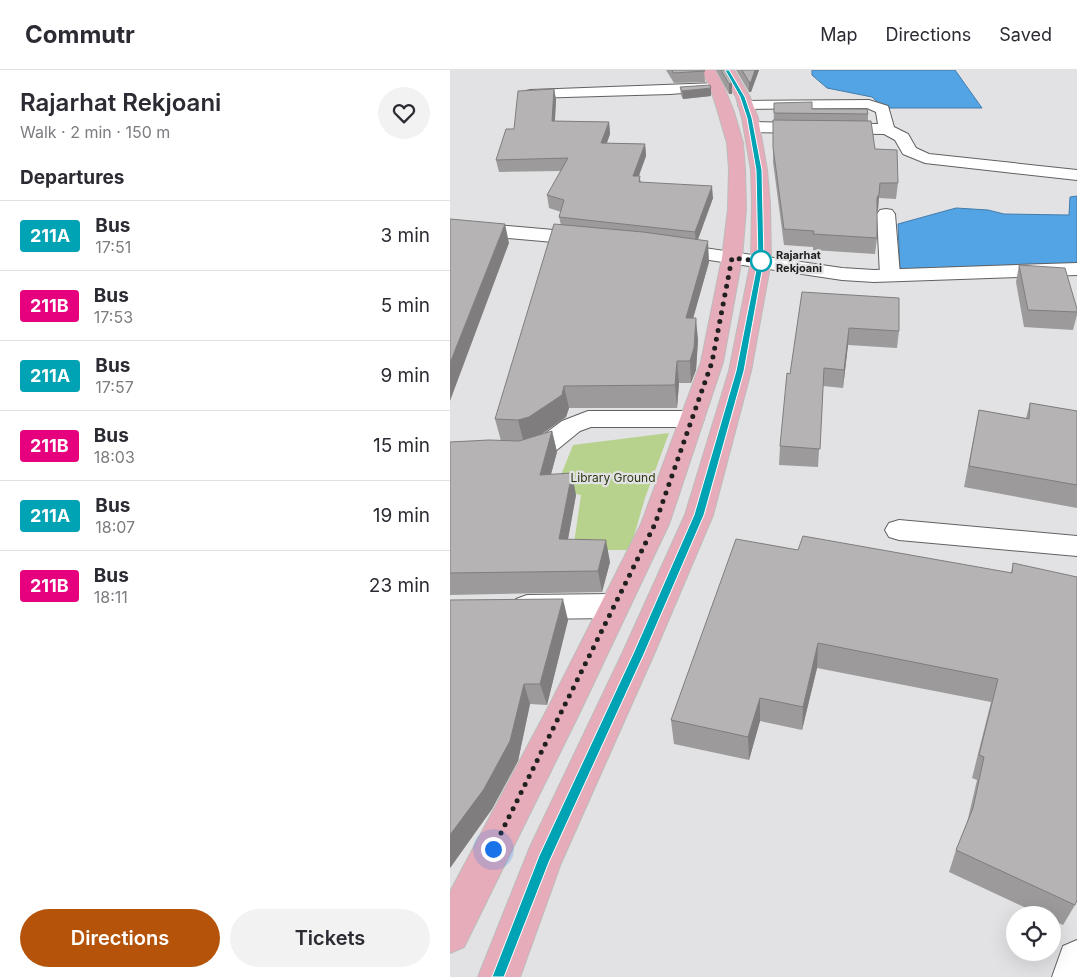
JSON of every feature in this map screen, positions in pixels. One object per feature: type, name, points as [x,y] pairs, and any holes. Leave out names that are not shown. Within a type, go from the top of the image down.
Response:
[{"type":"main road","points":[[450,933],[562,714],[655,524],[712,362],[732,258],[737,209],[735,143],[717,87],[708,70]]},
{"type":"main road","points":[[499,977],[543,860],[638,654],[699,515],[740,371],[761,260],[759,170],[752,127],[745,105],[727,70]]},
{"type":"street","points":[[531,94],[594,91],[668,91],[717,87]]},
{"type":"street","points":[[745,105],[870,104],[883,109],[887,129]]},
{"type":"street","points":[[752,127],[887,129],[902,137],[908,152],[925,158],[1077,175]]},
{"type":"street","points":[[886,214],[890,275]]},
{"type":"street","points":[[450,227],[525,232],[607,241]]},
{"type":"street","points":[[654,247],[732,258],[761,260],[842,274],[890,275],[1077,269]]},
{"type":"street","points":[[450,454],[477,451],[524,453],[544,447],[571,426],[588,419],[692,419]]},
{"type":"street","points":[[898,530],[1077,546]]},
{"type":"street","points":[[498,608],[614,606]]},
{"type":"street","points":[[1073,977],[1077,960]]},
{"type":"green space","name":"Library Ground","points":[[669,433],[645,498],[630,550],[573,550],[581,495],[555,490],[573,445]]},
{"type":"water","points":[[812,70],[955,70],[982,108],[884,108],[872,97],[827,88],[812,75]]},
{"type":"water","points":[[1077,196],[1077,263],[900,269],[898,224],[956,208],[988,210],[1004,214],[1069,215],[1070,197]]},
{"type":"building","points":[[672,70],[704,70],[705,71],[673,73]]},
{"type":"building","points":[[721,70],[725,70],[732,83],[729,84]]},
{"type":"building","points":[[742,70],[755,70],[751,82],[749,82]]},
{"type":"building","points":[[710,85],[711,88],[682,91],[680,87]]},
{"type":"building","points":[[554,89],[552,121],[609,122],[601,143],[645,144],[633,176],[640,176],[639,182],[712,186],[695,232],[559,217],[564,200],[547,195],[568,158],[496,160],[506,129],[514,129],[518,91]]},
{"type":"building","points":[[812,102],[812,109],[867,109],[868,114],[774,113],[774,103]]},
{"type":"building","points":[[773,120],[871,121],[875,149],[897,150],[898,183],[880,183],[877,198],[877,238],[813,234],[814,231],[784,229],[773,147]]},
{"type":"building","points":[[450,219],[505,224],[450,363]]},
{"type":"building","points":[[554,224],[643,232],[708,241],[686,318],[696,318],[694,348],[690,361],[677,361],[675,385],[564,386],[562,395],[529,417],[518,420],[495,419]]},
{"type":"building","points":[[1019,265],[1065,268],[1077,312],[1028,310]]},
{"type":"building","points":[[802,292],[899,298],[899,331],[849,328],[844,370],[824,368],[820,449],[780,446],[787,373],[790,374]]},
{"type":"building","points":[[1030,403],[1077,411],[1077,485],[969,466],[979,410],[1029,419]]},
{"type":"building","points":[[552,431],[540,475],[572,473],[559,539],[606,540],[598,571],[450,573],[450,442],[519,441]]},
{"type":"building","points":[[803,536],[1012,573],[1013,563],[1077,577],[1077,900],[1075,905],[956,850],[973,808],[984,757],[979,755],[998,679],[818,643],[803,707],[760,698],[748,737],[671,720],[736,539],[798,550]]},
{"type":"building","points":[[563,599],[540,684],[524,684],[510,741],[484,789],[450,835],[450,600]]},
{"type":"bus line","name":"211A","points":[[499,977],[543,860],[638,654],[699,515],[740,371],[761,260],[761,203],[759,170],[750,118],[743,97],[727,70]]},
{"type":"place","name":"Rajarhat Rekjoani","points":[[761,261]]},
{"type":"route","points":[[493,849],[562,714],[655,524],[712,362],[732,258],[761,261]]}]
